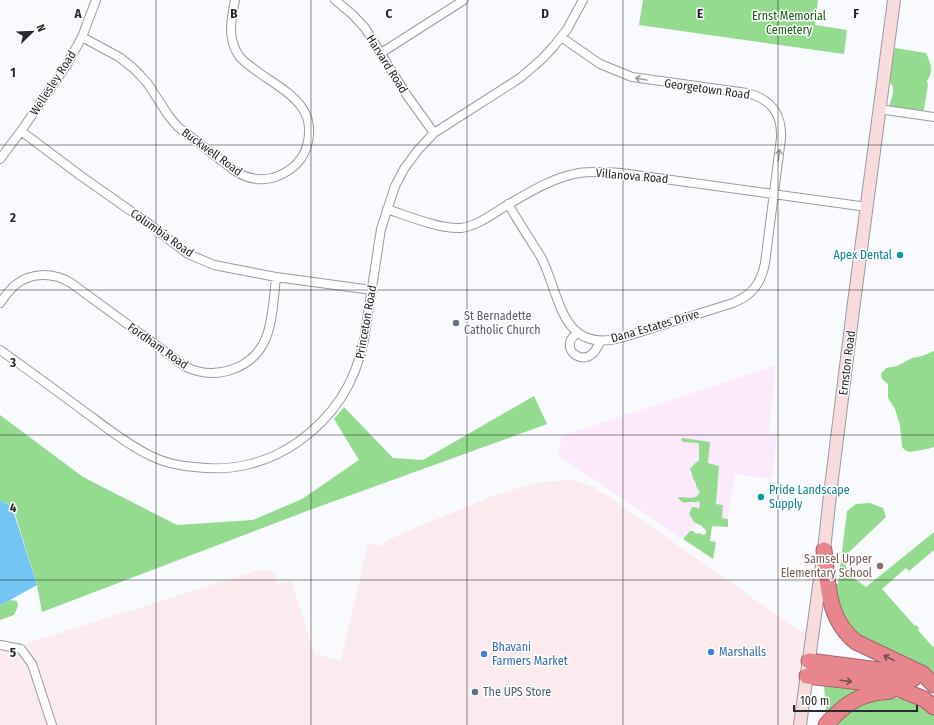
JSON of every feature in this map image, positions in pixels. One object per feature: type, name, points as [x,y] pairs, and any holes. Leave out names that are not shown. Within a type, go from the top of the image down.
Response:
[{"type":"highway","points":[[824,550],[832,609],[844,631],[856,642],[923,674],[934,686]]},
{"type":"highway","points":[[809,661],[894,672],[934,686]]},
{"type":"highway","points":[[807,676],[878,684],[899,689],[924,699],[934,707]]},
{"type":"highway","points":[[826,725],[846,705],[854,701],[872,694],[899,689]]},
{"type":"street","name":"Wellesley Road","points":[[0,160],[63,72],[82,37],[96,0]]},
{"type":"street","name":"Buckwell Road","points":[[82,37],[119,57],[133,68],[148,84],[168,115],[178,127],[234,171],[252,178],[263,179],[275,177],[288,170],[302,157],[308,141],[308,122],[306,115],[297,101],[248,65],[235,49],[231,33],[231,18],[235,0]]},
{"type":"street","name":"Harvard Road","points":[[335,0],[365,28],[406,94],[434,133]]},
{"type":"street","points":[[381,53],[464,0]]},
{"type":"street","name":"Princeton Road","points":[[0,350],[124,440],[151,456],[168,462],[177,465],[209,469],[243,466],[264,460],[287,449],[322,422],[336,407],[351,381],[360,358],[364,340],[381,229],[400,174],[413,156],[434,133],[520,78],[542,59],[561,37],[583,0]]},
{"type":"street","name":"Ernston Road","points":[[800,725],[824,550],[894,0]]},
{"type":"street","name":"Georgetown Road","points":[[561,37],[600,64],[632,77],[747,93],[763,99],[772,107],[779,120],[780,127],[780,143],[774,194]]},
{"type":"street","points":[[879,109],[934,117]]},
{"type":"street","name":"Columbia Road","points":[[21,131],[188,254],[214,265],[276,278],[372,290]]},
{"type":"street","name":"Villanova Road","points":[[387,210],[440,226],[450,228],[466,227],[476,224],[532,190],[559,179],[580,173],[599,172],[621,173],[867,207]]},
{"type":"street","name":"Dana Estates Drive","points":[[508,204],[541,257],[567,322],[577,332],[589,339],[601,341],[613,340],[628,336],[733,303],[747,295],[756,287],[763,273],[774,194]]},
{"type":"street","name":"Fordham Road","points":[[0,303],[12,288],[23,280],[38,275],[58,276],[71,283],[186,367],[203,372],[219,372],[231,370],[244,364],[263,344],[271,321],[276,278]]},
{"type":"street","points":[[577,332],[571,339],[570,348],[574,354],[579,357],[584,358],[593,354],[601,341]]},
{"type":"street","points":[[0,645],[21,649],[32,664],[52,725]]},
{"type":"shaded area","points":[[776,365],[769,432],[777,434],[772,479],[735,474],[728,519],[704,517],[683,539],[558,455],[562,436]]},
{"type":"shaded area","points":[[573,480],[591,486],[608,496],[794,627],[813,635],[800,725],[0,725],[0,645],[21,649],[31,642],[258,570],[270,570],[275,574],[278,584],[291,581],[315,654],[341,660],[368,543],[381,546],[386,541],[415,528],[493,496],[518,488],[538,483]]},
{"type":"green space","name":"Ernst Memorial Cemetery","points":[[643,0],[818,0],[815,25],[847,30],[844,54],[639,25]]},
{"type":"green space","points":[[895,48],[926,53],[928,57],[931,70],[927,81],[928,85],[923,115],[888,110],[893,94],[893,87],[889,81],[891,63]]},
{"type":"green space","points":[[934,351],[934,447],[910,452],[906,451],[902,447],[900,425],[895,409],[888,398],[888,384],[882,379],[881,374],[886,368],[897,366],[912,358]]},
{"type":"green space","points":[[534,396],[547,424],[307,511],[42,612],[37,585],[13,507],[0,500],[0,415],[83,477],[177,525],[253,520],[302,499],[359,460],[334,419],[344,407],[393,458],[423,460]]},
{"type":"green space","points":[[683,438],[710,442],[708,463],[719,466],[716,504],[723,505],[722,518],[728,519],[728,527],[712,526],[710,541],[716,542],[713,559],[683,539],[690,531],[693,531],[696,534],[699,533],[704,535],[706,530],[694,522],[689,514],[692,507],[699,509],[700,503],[698,501],[695,503],[686,503],[678,498],[696,497],[700,492],[696,486],[690,469],[699,461],[699,445],[698,443],[683,442],[681,439]]},
{"type":"green space","points":[[870,503],[883,508],[886,517],[845,556],[846,567],[855,579],[866,587],[934,532],[934,550],[909,571],[906,568],[882,589],[915,626],[916,625],[919,628],[918,630],[934,647],[934,685],[856,642],[828,583],[838,584],[847,511],[856,504]]},
{"type":"green space","points":[[11,600],[17,601],[18,606],[14,615],[0,620],[0,605]]},
{"type":"green space","points":[[824,685],[872,688],[826,714]]},
{"type":"green space","points":[[890,697],[914,701],[934,715],[934,725],[836,725],[863,703]]},
{"type":"water","points":[[0,500],[12,507],[37,585],[0,605]]},
{"type":"place","name":"Apex Dental","points":[[900,255]]},
{"type":"place","name":"St Bernadette Catholic Church","points":[[456,323]]},
{"type":"place","name":"Pride Landscape Supply","points":[[761,497]]},
{"type":"place","name":"Samsel Upper Elementary School","points":[[880,566]]},
{"type":"place","name":"Marshalls","points":[[711,652]]},
{"type":"place","name":"Bhavani Farmers Market","points":[[484,654]]},
{"type":"place","name":"The UPS Store","points":[[475,692]]}]
